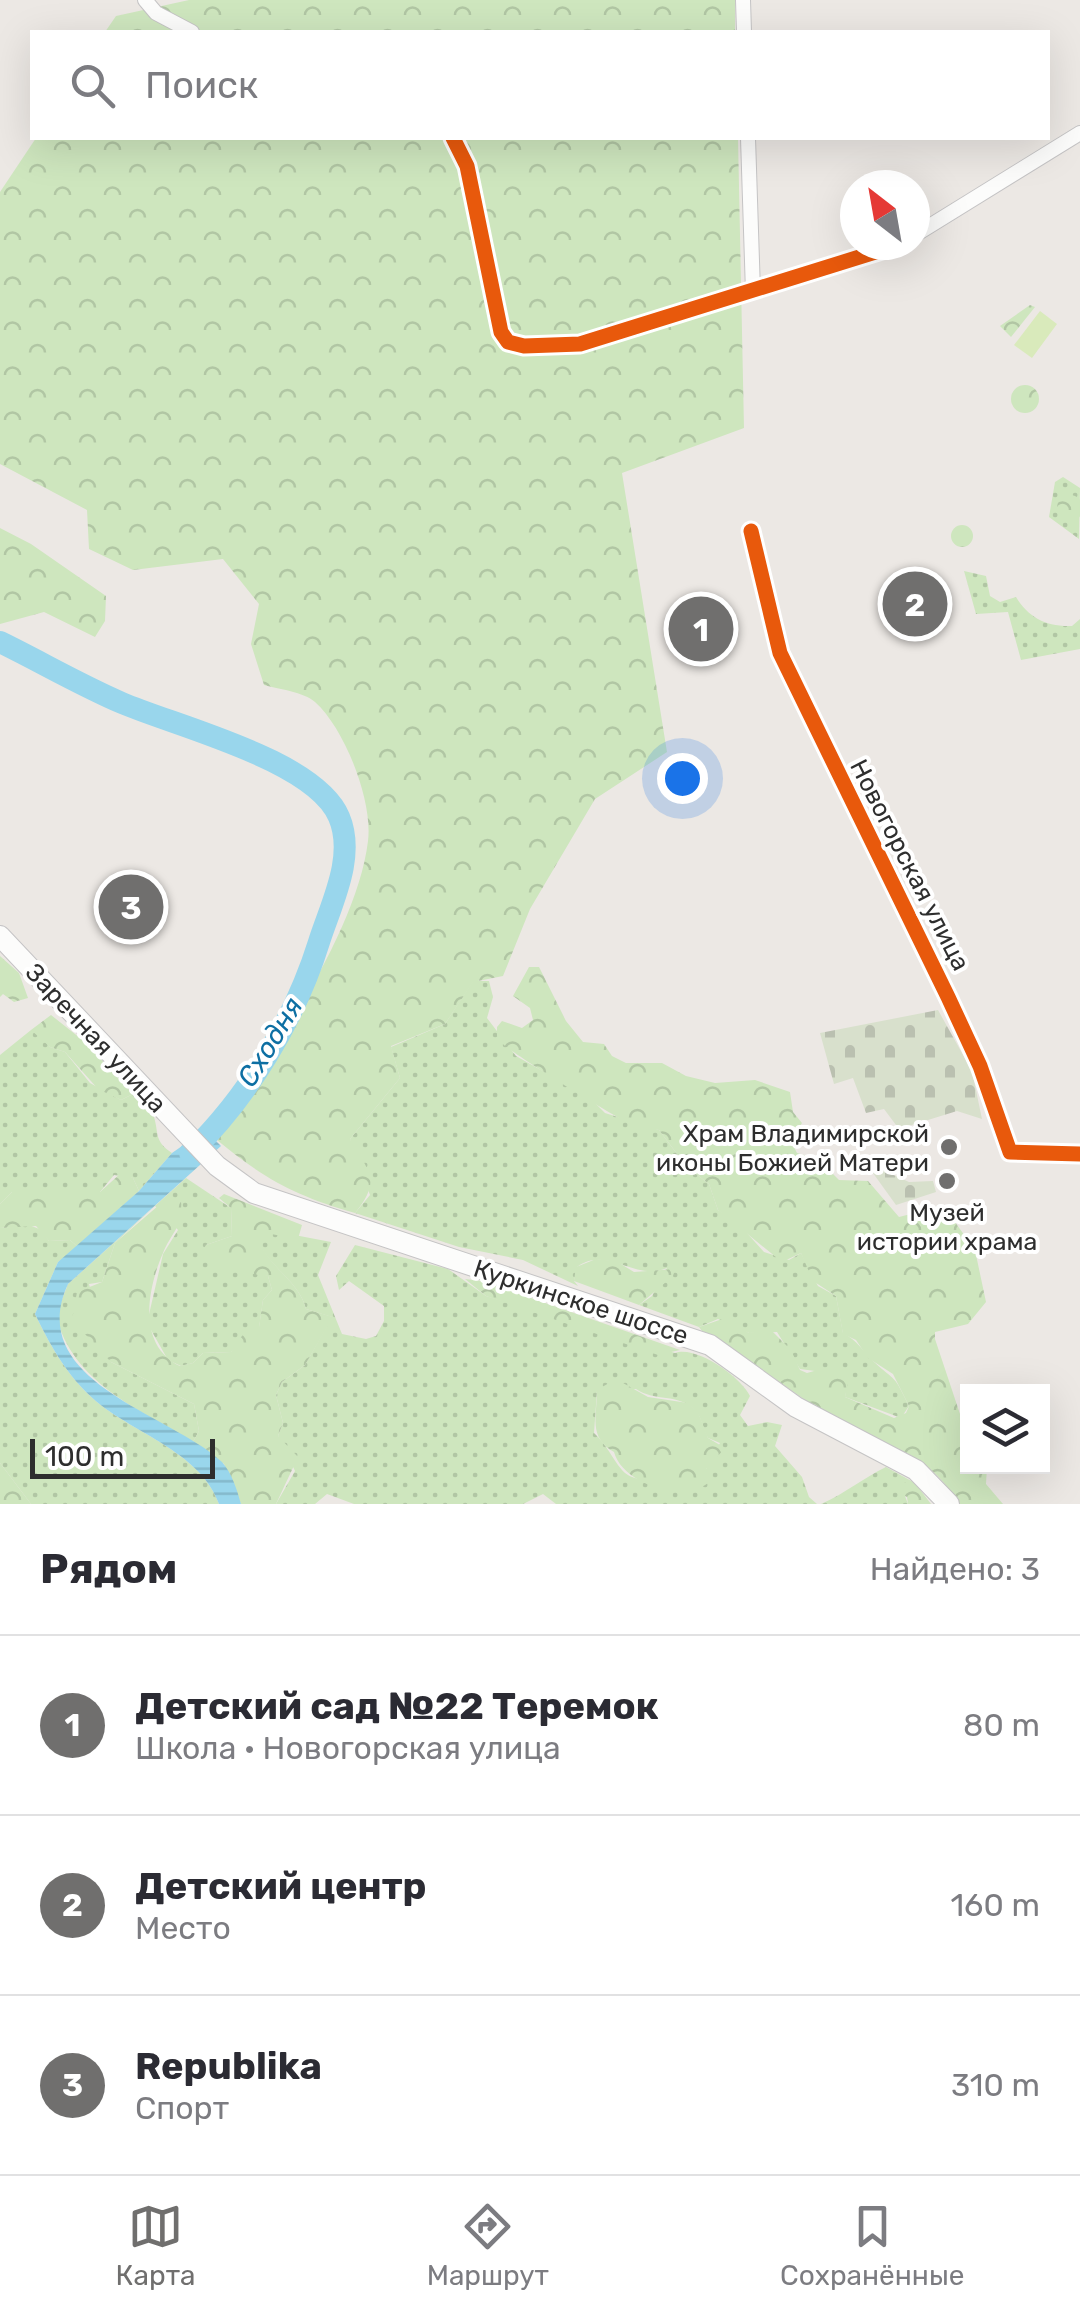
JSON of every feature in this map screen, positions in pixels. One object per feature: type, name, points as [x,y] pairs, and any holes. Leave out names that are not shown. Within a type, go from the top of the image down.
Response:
[{"type":"main road","name":"Заречная улица","points":[[0,936],[193,1140]]},
{"type":"main road","name":"Куркинское шоссе","points":[[193,1140],[217,1166],[254,1193],[282,1205],[710,1346],[796,1406],[916,1470],[948,1504]]},
{"type":"street","points":[[145,0],[156,12],[188,30]]},
{"type":"street","points":[[743,0],[744,30]]},
{"type":"street","points":[[930,226],[1080,133]]},
{"type":"street","points":[[454,140],[467,166],[494,308],[508,342],[580,344],[851,260]]},
{"type":"street","points":[[748,140],[752,292]]},
{"type":"street","name":"Новогорская улица","points":[[751,532],[780,654],[980,1066],[1002,1138],[1010,1152],[1080,1154]]},
{"type":"green space","points":[[189,0],[735,0],[735,30],[106,30],[116,16]]},
{"type":"green space","points":[[35,140],[738,140],[744,428],[622,473],[667,752],[595,799],[530,909],[503,976],[473,982],[445,1024],[391,1046],[400,1078],[350,1139],[370,1176],[368,1192],[355,1213],[282,1185],[217,1140],[307,996],[347,916],[368,841],[366,806],[355,767],[337,729],[315,702],[298,693],[264,685],[251,644],[259,604],[223,559],[133,570],[89,549],[87,510],[0,464],[0,192]]},
{"type":"green space","points":[[1030,305],[1035,307],[1011,337],[1000,326]]},
{"type":"green space","points":[[1040,311],[1057,324],[1032,358],[1014,345]]},
{"type":"green space","points":[[1025,385],[1035,389],[1039,399],[1035,409],[1025,413],[1015,409],[1011,399],[1015,389]]},
{"type":"green space","points":[[1063,477],[1080,488],[1079,539],[1049,517],[1055,482]]},
{"type":"green space","points":[[1070,495],[1079,499],[1079,517],[1070,521],[1061,517],[1057,508],[1061,499]]},
{"type":"green space","points":[[962,525],[970,528],[970,544],[962,547],[954,544],[951,536],[954,528]]},
{"type":"green space","points":[[0,528],[31,544],[106,596],[105,621],[95,637],[44,612],[0,624]]},
{"type":"green space","points":[[964,571],[986,576],[990,596],[1000,602],[1016,597],[1026,610],[1046,623],[1072,626],[1080,619],[1080,649],[1021,660],[1008,612],[976,614]]},
{"type":"green space","points":[[0,956],[19,973],[28,998],[14,1002],[3,994],[0,997]]},
{"type":"green space","points":[[529,967],[539,967],[566,1021],[583,1042],[604,1044],[612,1056],[626,1063],[662,1063],[686,1076],[715,1083],[755,1080],[790,1092],[793,1112],[802,1123],[791,1141],[797,1153],[818,1159],[839,1180],[868,1181],[899,1217],[934,1208],[947,1211],[975,1250],[986,1302],[968,1324],[935,1332],[960,1414],[960,1474],[987,1474],[986,1484],[1003,1504],[959,1504],[916,1458],[826,1414],[702,1331],[699,1327],[725,1318],[749,1333],[770,1329],[791,1350],[800,1370],[807,1373],[835,1365],[848,1383],[845,1397],[894,1418],[906,1413],[909,1406],[893,1374],[868,1358],[856,1340],[843,1334],[836,1296],[813,1281],[801,1253],[782,1262],[718,1210],[709,1184],[687,1167],[659,1130],[627,1122],[501,1042],[497,1027],[502,1021],[522,1028],[533,1020],[530,1008],[513,996]]},
{"type":"green space","points":[[473,981],[489,981],[493,997],[487,1018],[516,1056],[589,1097],[605,1113],[659,1130],[687,1167],[709,1184],[718,1210],[736,1221],[764,1252],[789,1260],[801,1253],[818,1286],[836,1296],[843,1333],[900,1388],[909,1406],[901,1418],[845,1397],[846,1389],[815,1371],[800,1369],[777,1332],[749,1333],[718,1319],[699,1327],[639,1305],[652,1296],[667,1268],[643,1271],[610,1261],[588,1261],[577,1267],[574,1281],[578,1286],[523,1260],[459,1247],[355,1213],[370,1195],[350,1139],[400,1078],[391,1047],[445,1024]]},
{"type":"green space","points":[[938,1010],[972,1071],[982,1119],[957,1111],[899,1129],[884,1109],[866,1113],[853,1078],[834,1084],[820,1033]]},
{"type":"green space","points":[[51,1015],[85,1042],[133,1094],[121,1100],[98,1089],[65,1052],[50,1047],[31,1030]]},
{"type":"green space","points":[[36,1030],[50,1047],[65,1052],[90,1083],[121,1100],[133,1094],[154,1117],[160,1141],[172,1153],[139,1191],[133,1178],[114,1175],[100,1192],[12,1192],[0,1204],[0,1055]]},
{"type":"green space","points":[[865,1162],[909,1182],[933,1181],[936,1192],[896,1205]]},
{"type":"green space","points":[[121,1173],[133,1178],[139,1191],[78,1247],[70,1240],[49,1241],[36,1226],[0,1228],[0,1204],[12,1192],[100,1192]]},
{"type":"green space","points":[[186,1178],[231,1208],[232,1236],[206,1245],[225,1268],[240,1267],[268,1276],[272,1290],[263,1300],[259,1328],[231,1352],[203,1353],[193,1363],[181,1366],[168,1360],[147,1323],[163,1254],[178,1230],[155,1206],[115,1243],[102,1282],[89,1284],[111,1362],[194,1404],[199,1431],[193,1442],[110,1392],[92,1376],[64,1339],[56,1315],[68,1284]]},
{"type":"green space","points":[[224,1194],[302,1225],[298,1239],[271,1234],[261,1245],[298,1291],[306,1309],[333,1317],[305,1365],[282,1382],[276,1395],[283,1423],[278,1436],[298,1457],[276,1504],[241,1504],[224,1464],[193,1442],[199,1431],[194,1404],[111,1362],[72,1320],[77,1292],[102,1282],[115,1243],[166,1199],[181,1202],[179,1223],[153,1283],[149,1315],[152,1331],[166,1357],[180,1366],[193,1363],[203,1353],[231,1352],[246,1330],[259,1327],[263,1300],[272,1290],[268,1276],[222,1267],[198,1257],[206,1245],[232,1236],[231,1208],[219,1198]]},
{"type":"green space","points":[[29,1225],[42,1230],[49,1241],[70,1240],[78,1247],[58,1262],[35,1314],[63,1364],[102,1406],[185,1459],[211,1487],[219,1504],[31,1504],[0,1463],[0,1228]]},
{"type":"green space","points":[[270,1234],[331,1242],[318,1275],[342,1334],[366,1339],[376,1336],[384,1321],[384,1306],[349,1281],[339,1290],[336,1276],[355,1245],[448,1269],[486,1296],[675,1353],[706,1358],[728,1372],[750,1396],[740,1415],[748,1426],[767,1422],[782,1425],[775,1446],[802,1477],[809,1497],[817,1504],[556,1504],[543,1494],[523,1504],[354,1504],[327,1494],[315,1504],[276,1504],[295,1471],[278,1436],[283,1423],[276,1395],[282,1382],[305,1365],[332,1317],[306,1309],[298,1291],[260,1245]],"holes":[[[636,1389],[681,1401],[697,1412],[708,1438],[720,1443],[706,1469],[650,1480],[622,1470],[594,1433],[597,1391]]]},
{"type":"green space","points":[[596,1259],[616,1261],[634,1272],[675,1269],[673,1276],[639,1305],[574,1281],[576,1267]]},
{"type":"green space","points":[[465,1279],[482,1281],[680,1350],[658,1355],[486,1296]]},
{"type":"green space","points":[[609,1383],[623,1383],[648,1397],[688,1403],[698,1412],[708,1438],[725,1448],[706,1469],[708,1483],[697,1489],[669,1491],[628,1473],[597,1433],[597,1390]]},
{"type":"green space","points":[[0,1463],[31,1504],[0,1504]]},
{"type":"green space","points":[[886,1467],[915,1483],[900,1483],[908,1504],[821,1504],[838,1495]]},
{"type":"green space","points":[[899,1483],[915,1483],[931,1504],[908,1504],[907,1497],[897,1492]]},
{"type":"water","points":[[205,1130],[221,1146],[68,1284],[60,1318],[66,1346],[84,1371],[109,1392],[222,1462],[241,1504],[219,1504],[211,1487],[185,1459],[117,1417],[80,1386],[35,1314],[58,1262],[139,1191],[172,1153]]},
{"type":"waterway","name":"Сходня","points":[[0,642],[122,703],[275,762],[325,797],[339,817],[345,848],[340,880],[297,1000],[250,1082],[190,1153]]},
{"type":"cycle path","points":[[454,140],[467,166],[501,332],[508,342],[524,346],[580,344],[850,260]]},
{"type":"cycle path","points":[[751,531],[780,653],[980,1066],[1010,1152],[1080,1154]]},
{"type":"place","name":"Детский центр","points":[[915,604]]},
{"type":"place","name":"Детский сад №22 Теремок","points":[[701,629]]},
{"type":"place","name":"Republika","points":[[131,907]]},
{"type":"place","name":"Храм Владимирской иконы Божией Матери","points":[[949,1147]]},
{"type":"place","name":"Музей истории храма","points":[[947,1181]]}]
